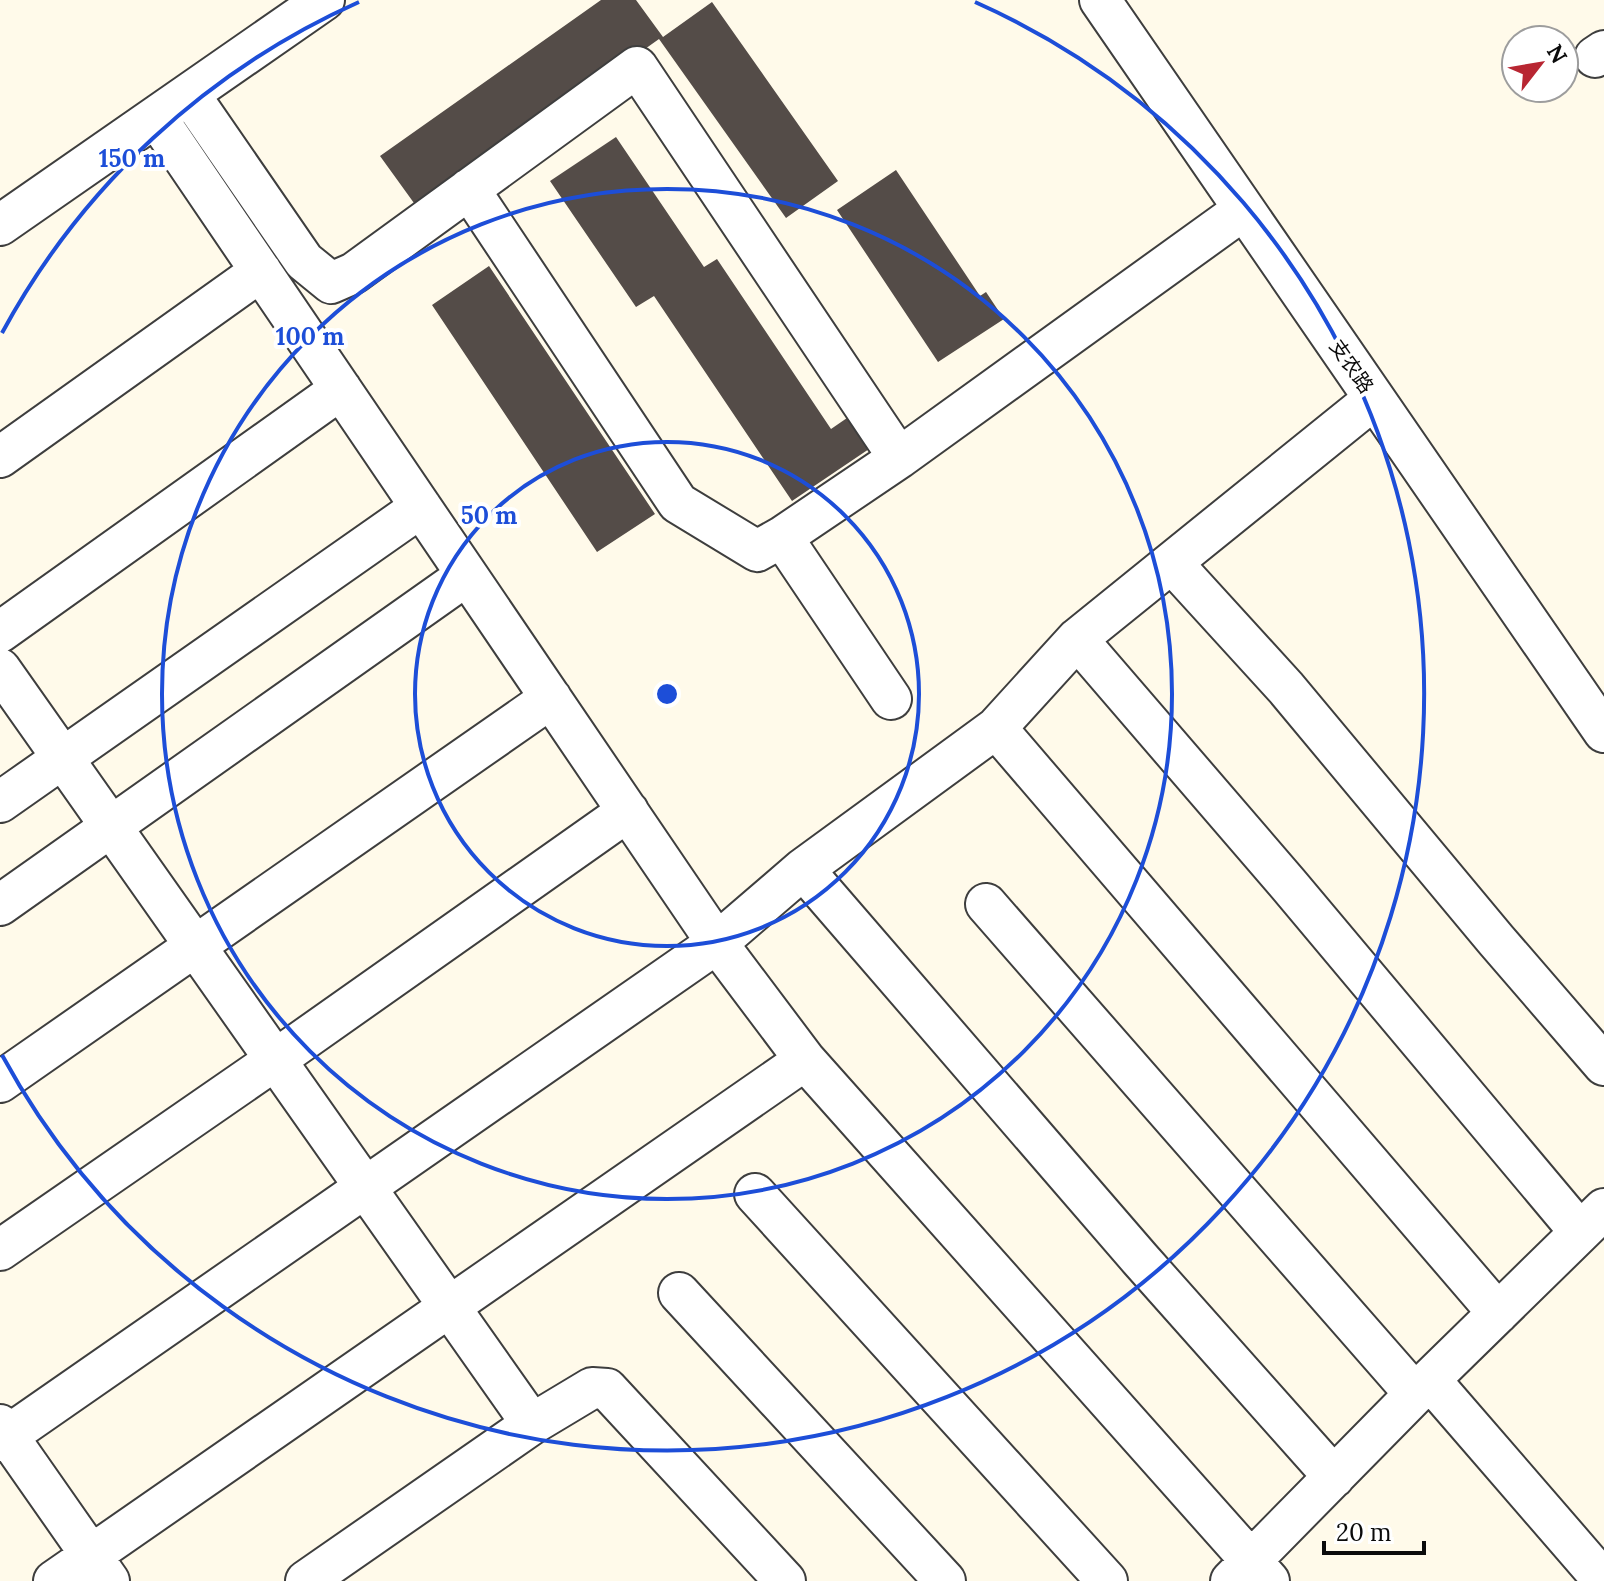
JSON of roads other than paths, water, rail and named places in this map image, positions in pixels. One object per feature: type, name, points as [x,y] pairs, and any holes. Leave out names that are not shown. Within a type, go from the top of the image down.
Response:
[{"type":"street","points":[[0,225],[324,0]]},
{"type":"street","name":"支农路","points":[[1100,0],[1604,732]]},
{"type":"street","points":[[189,94],[304,261],[331,283],[354,273],[637,67],[899,458]]},
{"type":"street","points":[[156,117],[717,943],[805,1060],[1250,1574],[1334,1477],[1592,1220],[1288,884],[1077,639]]},
{"type":"street","points":[[469,189],[678,503],[757,551],[899,458],[1243,210]]},
{"type":"street","points":[[0,457],[261,271]]},
{"type":"street","points":[[0,632],[341,389]]},
{"type":"street","points":[[100,1568],[2,1434],[717,943],[803,869],[996,728],[1077,639],[1374,399]]},
{"type":"street","points":[[0,802],[421,507]]},
{"type":"street","points":[[782,537],[891,699]]},
{"type":"street","points":[[1172,563],[1286,688],[1604,1065]]},
{"type":"street","points":[[0,905],[467,575]]},
{"type":"street","points":[[0,669],[532,1424]]},
{"type":"street","points":[[0,1082],[551,698]]},
{"type":"street","points":[[996,728],[1498,1313]]},
{"type":"street","points":[[0,1250],[628,811]]},
{"type":"street","points":[[803,869],[1140,1259],[1334,1477]]},
{"type":"street","points":[[986,904],[1422,1387],[1604,1581]]},
{"type":"street","points":[[54,1581],[100,1568],[449,1307],[805,1060]]},
{"type":"street","points":[[755,1194],[1107,1581]]},
{"type":"street","points":[[679,1293],[945,1581]]},
{"type":"street","points":[[306,1581],[532,1424],[592,1388],[607,1389],[785,1581]]}]
